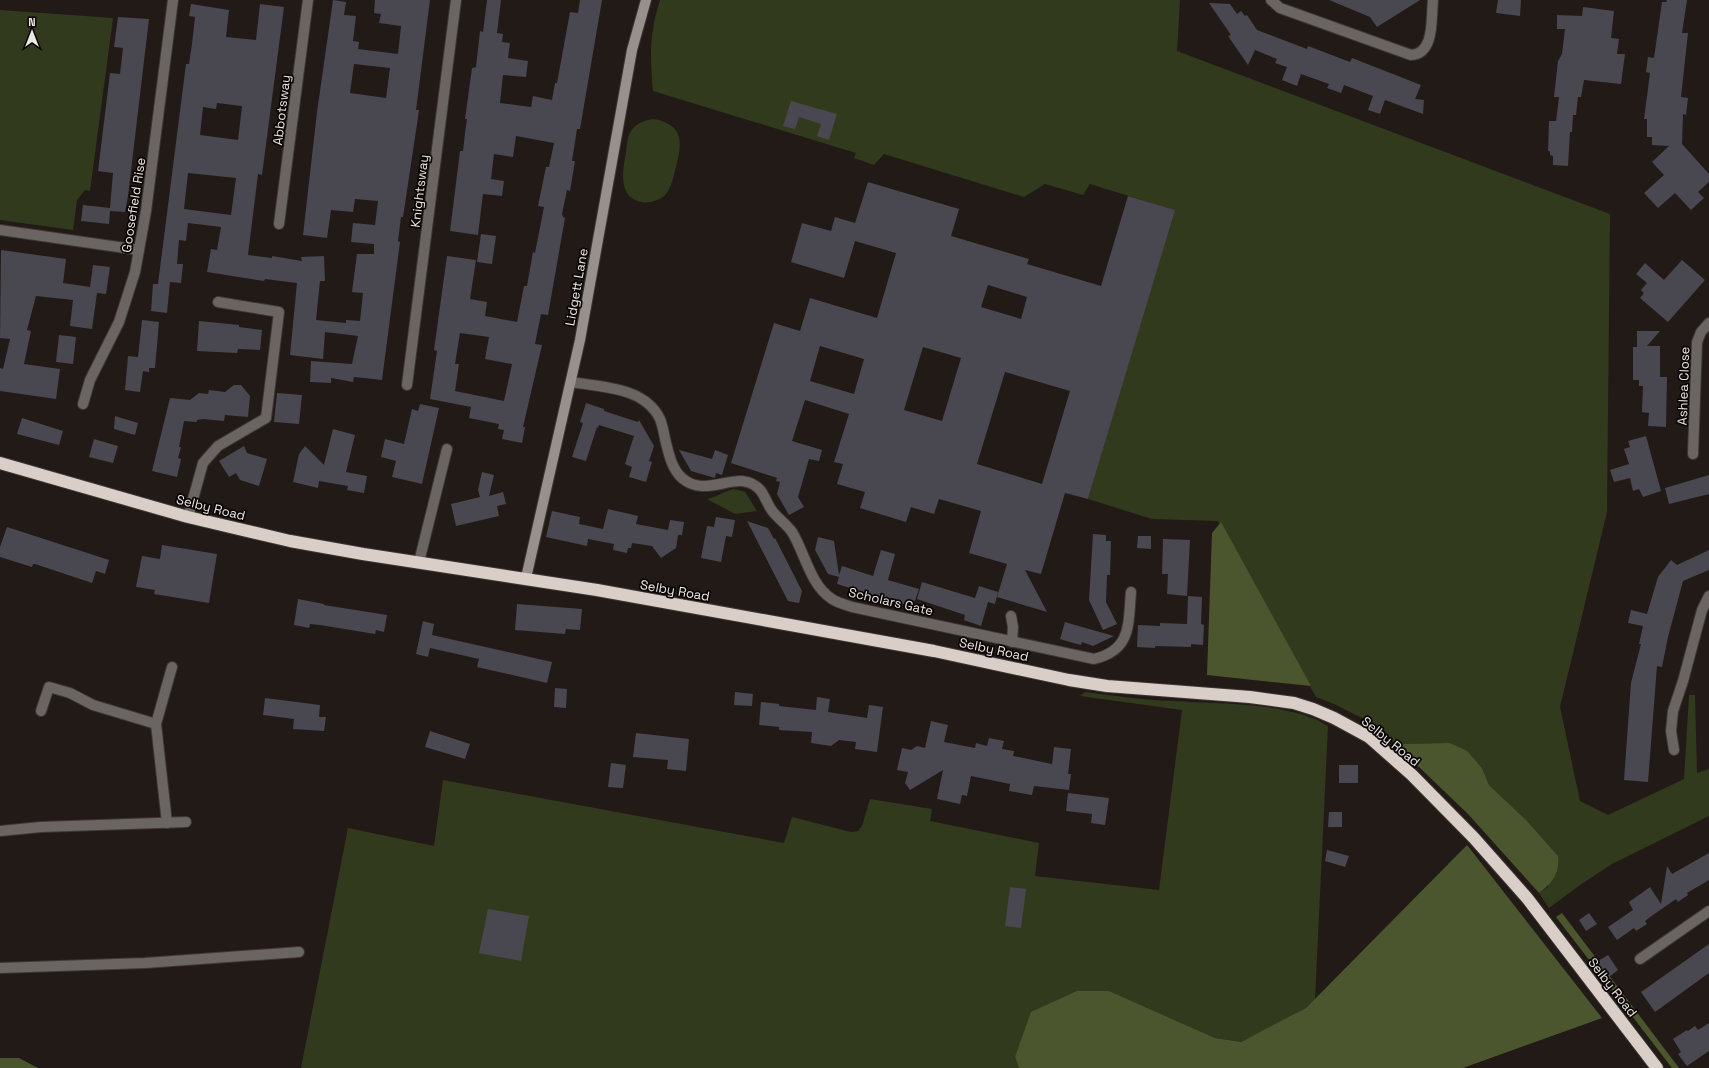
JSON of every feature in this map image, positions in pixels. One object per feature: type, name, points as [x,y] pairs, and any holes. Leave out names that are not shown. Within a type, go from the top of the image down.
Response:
[{"type":"highway","name":"Selby Road","points":[[0,463],[188,517],[290,541],[363,554],[526,578],[934,651],[1069,680],[1114,686],[1250,697],[1294,703],[1313,709],[1366,735],[1385,750],[1506,873],[1657,1068]]},
{"type":"main road","name":"Lidgett Lane","points":[[526,578],[571,382],[632,50],[646,0]]},
{"type":"street","name":"Goosefield Rise","points":[[84,404],[90,380],[119,322],[135,272],[148,204],[173,0]]},
{"type":"street","name":"Abbotsway","points":[[279,224],[308,0]]},
{"type":"street","name":"Knightsway","points":[[407,385],[456,0]]},
{"type":"street","points":[[1271,0],[1280,8],[1406,53],[1416,55],[1425,50],[1428,45],[1433,0]]},
{"type":"street","points":[[0,230],[139,250]]},
{"type":"street","points":[[188,517],[203,463],[218,446],[266,418],[279,312],[218,302]]},
{"type":"street","name":"Ashlea Close","points":[[1693,454],[1697,342],[1701,332],[1709,323]]},
{"type":"street","name":"Scholars Gate","points":[[571,382],[630,393],[648,403],[660,420],[675,469],[682,478],[692,484],[704,487],[715,486],[735,480],[753,485],[761,491],[772,512],[792,532],[815,579],[833,601],[852,607],[1094,659],[1105,656],[1116,650],[1123,641],[1128,630],[1131,592]]},
{"type":"street","points":[[419,562],[447,449]]},
{"type":"street","points":[[1674,750],[1671,731],[1673,711],[1683,681],[1702,610],[1709,596]]},
{"type":"street","points":[[1011,616],[1013,627],[1012,642]]},
{"type":"street","points":[[167,823],[156,724],[172,667]]},
{"type":"street","points":[[41,711],[49,687],[70,693],[93,705],[156,724]]},
{"type":"street","points":[[0,831],[186,822]]},
{"type":"street","points":[[1640,959],[1709,911]]},
{"type":"street","points":[[0,968],[145,963],[299,952]]},
{"type":"green space","points":[[660,0],[1180,0],[1177,51],[1610,214],[1607,512],[1560,707],[1580,801],[1608,815],[1684,779],[1689,695],[1695,695],[1697,773],[1709,769],[1709,816],[1612,864],[1549,908],[1539,893],[1548,887],[1525,819],[1489,785],[1482,768],[1449,743],[1395,744],[1382,728],[1334,704],[1316,697],[1218,521],[1152,519],[1088,499],[1174,210],[1090,184],[1083,195],[1045,184],[1024,197],[884,154],[874,165],[854,158],[856,153],[653,91],[651,46],[656,13]]},
{"type":"green space","points":[[0,10],[113,18],[90,191],[85,190],[77,200],[73,230],[0,220]]},
{"type":"green space","points":[[654,119],[672,126],[677,131],[680,145],[679,153],[673,180],[666,194],[658,200],[641,202],[633,199],[628,194],[623,182],[628,139],[635,126],[641,122]]},
{"type":"green space","points":[[734,489],[745,492],[757,511],[735,514],[707,499]]},
{"type":"green space","points":[[1221,522],[1311,686],[1207,675],[1212,533]]},
{"type":"green space","points":[[1085,692],[1151,700],[1231,704],[1274,708],[1295,712],[1313,718],[1328,726],[1315,999],[1306,1008],[1286,1020],[1241,1042],[1215,1038],[1109,991],[1077,991],[1015,1057],[1019,1068],[301,1068],[348,828],[434,846],[443,780],[784,843],[792,817],[851,832],[858,831],[862,826],[870,799],[932,809],[930,821],[1039,843],[1035,876],[1159,890],[1182,710],[1080,696]]},
{"type":"green space","points":[[1450,743],[1467,751],[1482,768],[1489,785],[1525,819],[1558,856],[1558,868],[1554,878],[1548,886],[1539,893],[1468,814],[1395,744]]},
{"type":"green space","points":[[1467,845],[1602,1018],[1463,1068],[1019,1068],[1015,1057],[1031,1012],[1077,991],[1109,991],[1215,1038],[1241,1042],[1306,1008]]},
{"type":"green space","points":[[1562,913],[1679,1068],[1672,1068],[1556,917]]},
{"type":"green space","points":[[0,1058],[19,1058],[38,1068],[0,1068]]},
{"type":"building","points":[[333,0],[346,2],[344,15],[356,16],[353,41],[359,42],[358,49],[398,54],[401,26],[379,23],[381,14],[374,13],[375,0],[430,0],[416,110],[419,110],[403,217],[401,217],[398,241],[400,242],[382,380],[354,377],[353,382],[331,378],[331,383],[310,382],[311,361],[352,364],[358,336],[325,332],[323,359],[290,355],[297,283],[265,279],[264,281],[207,272],[211,249],[217,250],[221,227],[188,223],[186,241],[179,240],[177,264],[183,264],[181,283],[170,282],[167,313],[151,311],[153,284],[158,284],[186,64],[189,64],[192,44],[195,17],[189,16],[191,4],[229,10],[226,37],[256,40],[260,4],[284,7],[262,175],[258,174],[248,255],[272,258],[272,256],[302,261],[301,257],[324,256],[325,281],[320,281],[316,320],[346,323],[346,320],[360,321],[363,293],[352,292],[357,254],[374,254],[374,244],[351,242],[353,223],[375,225],[378,201],[355,199],[353,212],[331,210],[327,238],[303,235],[317,112]],"holes":[[[354,64],[390,68],[386,98],[350,93]],[[217,103],[242,106],[238,140],[200,135],[203,107],[216,109]],[[188,173],[236,178],[231,215],[184,209]]]},
{"type":"building","points":[[487,0],[501,0],[497,33],[503,34],[502,42],[510,43],[508,58],[528,61],[526,77],[503,75],[500,103],[531,107],[533,96],[552,100],[555,83],[557,83],[570,12],[578,13],[580,0],[602,0],[580,129],[577,129],[572,161],[575,161],[570,191],[567,190],[562,214],[565,218],[548,315],[541,314],[535,344],[542,345],[523,427],[525,427],[522,443],[502,439],[504,430],[498,429],[499,424],[469,418],[471,407],[430,399],[437,351],[434,350],[447,256],[476,260],[470,299],[487,302],[485,316],[517,322],[524,286],[527,286],[533,252],[535,253],[544,207],[538,206],[546,167],[549,167],[554,143],[516,136],[513,157],[494,154],[491,179],[504,181],[502,196],[483,194],[478,235],[450,231],[460,151],[463,151],[467,119],[465,119],[472,68],[476,67],[480,31],[483,32]],"holes":[[[460,333],[489,337],[485,359],[512,364],[504,401],[455,391],[459,364],[455,364]]]},
{"type":"building","points":[[1329,0],[1420,0],[1377,27],[1370,17]]},
{"type":"building","points":[[1498,0],[1521,0],[1520,16],[1496,13]]},
{"type":"building","points":[[1667,0],[1687,0],[1682,33],[1688,33],[1681,97],[1688,98],[1686,115],[1683,114],[1682,144],[1709,174],[1709,182],[1698,192],[1704,198],[1691,210],[1675,193],[1658,208],[1644,193],[1664,175],[1652,162],[1669,146],[1652,145],[1652,137],[1647,137],[1647,119],[1644,119],[1650,73],[1646,72],[1648,57],[1654,58],[1662,2],[1666,2]]},
{"type":"building","points":[[1209,3],[1230,4],[1237,14],[1241,11],[1245,16],[1247,15],[1257,30],[1307,49],[1308,46],[1350,62],[1352,58],[1421,85],[1415,99],[1424,100],[1423,114],[1385,100],[1380,114],[1368,110],[1373,96],[1344,85],[1341,93],[1327,88],[1329,84],[1301,74],[1297,86],[1282,80],[1287,67],[1275,63],[1277,59],[1255,50],[1248,65],[1228,36],[1231,35]]},
{"type":"building","points":[[1583,7],[1614,11],[1611,38],[1619,39],[1617,54],[1625,54],[1621,84],[1584,80],[1581,97],[1578,97],[1576,115],[1573,115],[1572,132],[1570,132],[1568,166],[1553,165],[1553,156],[1550,155],[1550,151],[1548,151],[1549,121],[1556,121],[1559,97],[1554,97],[1558,61],[1562,54],[1565,29],[1557,29],[1557,15],[1582,16]]},
{"type":"building","points":[[118,17],[149,19],[128,196],[125,212],[110,211],[109,224],[81,221],[83,205],[110,208],[113,173],[98,171],[110,73],[120,74],[123,48],[114,47]]},
{"type":"building","points":[[791,101],[837,114],[829,140],[817,136],[821,124],[799,117],[795,129],[783,126]]},
{"type":"building","points":[[868,182],[959,209],[951,236],[1029,259],[1027,264],[1101,286],[1128,196],[1175,210],[1088,499],[1065,493],[1041,574],[1025,570],[1047,612],[997,597],[1007,564],[969,553],[981,511],[939,499],[934,514],[911,507],[906,522],[860,508],[865,492],[837,484],[843,464],[834,462],[849,414],[805,400],[792,441],[822,450],[819,461],[809,459],[798,497],[804,507],[789,515],[777,494],[780,482],[776,481],[777,478],[731,463],[774,323],[800,331],[810,298],[877,318],[896,253],[855,241],[844,278],[791,262],[802,223],[831,231],[835,217],[855,223]],"holes":[[[988,285],[1027,297],[1021,319],[981,307]],[[820,346],[864,359],[854,394],[810,381]],[[923,347],[961,358],[942,421],[904,410]],[[1005,372],[1070,391],[1042,484],[977,464]]]},
{"type":"building","points":[[481,234],[496,236],[492,264],[477,262]]},
{"type":"building","points":[[1,250],[66,259],[63,283],[90,287],[93,265],[110,267],[106,294],[97,293],[92,329],[70,326],[73,300],[36,296],[27,330],[31,331],[24,364],[60,369],[56,399],[0,391],[0,368],[3,369],[10,339],[0,338]]},
{"type":"building","points":[[1682,260],[1705,280],[1668,322],[1640,298],[1644,293],[1641,290],[1647,283],[1636,274],[1645,263],[1664,280]]},
{"type":"building","points":[[142,320],[159,322],[155,368],[149,368],[149,372],[143,371],[140,392],[125,390],[128,356],[138,357]]},
{"type":"building","points":[[199,321],[239,325],[239,327],[262,330],[260,350],[238,349],[237,353],[197,351]]},
{"type":"building","points":[[1637,331],[1660,331],[1647,346],[1660,346],[1660,377],[1667,377],[1666,427],[1648,426],[1649,413],[1642,412],[1643,386],[1639,386],[1639,380],[1633,380],[1633,347],[1637,347]]},
{"type":"building","points":[[59,335],[76,337],[73,364],[56,362]]},
{"type":"building","points":[[234,385],[241,385],[250,396],[248,417],[225,415],[224,421],[203,419],[197,420],[197,422],[184,421],[179,447],[181,447],[178,458],[181,459],[177,477],[152,471],[170,398],[190,400],[199,393],[208,394],[209,390],[225,392]]},
{"type":"building","points":[[277,393],[302,395],[299,424],[274,422]]},
{"type":"building","points":[[586,403],[604,409],[604,411],[638,422],[639,420],[654,446],[649,461],[652,462],[646,482],[629,477],[632,467],[625,464],[634,436],[599,425],[598,428],[597,427],[586,461],[572,457],[583,423],[580,422]]},
{"type":"building","points":[[420,404],[439,408],[422,484],[392,477],[396,461],[381,457],[385,439],[404,444],[412,409],[418,411]]},
{"type":"building","points":[[115,416],[138,423],[135,435],[114,429]]},
{"type":"building","points":[[22,418],[63,431],[59,445],[17,434]]},
{"type":"building","points":[[333,429],[355,435],[346,472],[367,476],[364,493],[347,490],[348,486],[319,481],[318,488],[293,482],[299,454],[305,446],[324,465]]},
{"type":"building","points":[[1646,436],[1661,491],[1643,497],[1639,489],[1633,491],[1630,478],[1614,482],[1610,470],[1629,464],[1624,449],[1630,447],[1628,441]]},
{"type":"building","points":[[94,439],[118,446],[113,463],[89,457]]},
{"type":"building","points":[[244,446],[247,453],[267,459],[259,486],[240,480],[236,473],[229,477],[219,461]]},
{"type":"building","points":[[679,450],[712,459],[715,450],[728,455],[722,475],[716,473],[715,478],[691,471]]},
{"type":"building","points":[[482,472],[494,475],[489,496],[503,492],[506,504],[497,506],[499,516],[456,526],[451,504],[480,497],[478,490]]},
{"type":"building","points":[[1709,475],[1709,494],[1669,504],[1665,488]]},
{"type":"building","points":[[608,509],[638,516],[636,524],[668,530],[670,520],[684,522],[682,535],[678,535],[676,548],[661,558],[652,546],[632,543],[631,548],[628,548],[627,553],[613,550],[614,544],[588,539],[587,546],[546,537],[552,511],[580,517],[579,524],[603,529]]},
{"type":"building","points":[[716,517],[735,520],[732,537],[726,536],[721,562],[701,558],[707,526],[714,527]]},
{"type":"building","points":[[747,521],[768,528],[774,539],[775,538],[802,591],[799,603],[788,601]]},
{"type":"building","points":[[7,527],[109,560],[105,574],[96,571],[92,583],[35,564],[33,564],[32,567],[0,557],[0,547]]},
{"type":"building","points":[[1093,534],[1106,535],[1106,541],[1111,541],[1110,575],[1107,575],[1106,602],[1117,624],[1103,630],[1089,600]]},
{"type":"building","points":[[1138,536],[1151,536],[1151,549],[1137,548]]},
{"type":"building","points":[[818,537],[834,541],[839,575],[842,566],[873,576],[881,550],[895,554],[888,580],[919,589],[915,601],[909,600],[907,605],[837,584],[839,577],[828,574],[815,550]]},
{"type":"building","points":[[1163,539],[1190,540],[1187,596],[1167,594],[1168,574],[1162,574]]},
{"type":"building","points":[[162,545],[217,554],[209,603],[154,594],[155,590],[136,587],[142,556],[160,559]]},
{"type":"building","points":[[1709,550],[1709,570],[1683,581],[1668,637],[1662,667],[1657,666],[1648,782],[1624,780],[1631,683],[1641,644],[1639,644],[1643,626],[1628,623],[1631,610],[1647,614],[1658,577],[1671,560],[1677,565]]},
{"type":"building","points":[[922,582],[975,598],[979,586],[998,592],[995,604],[988,602],[981,626],[964,620],[965,615],[917,599]]},
{"type":"building","points":[[1188,596],[1202,597],[1201,624],[1204,625],[1203,645],[1191,644],[1191,647],[1137,647],[1138,625],[1160,626],[1160,623],[1187,624]]},
{"type":"building","points":[[298,599],[324,605],[387,615],[384,632],[376,630],[375,634],[320,625],[310,624],[309,628],[294,625]]},
{"type":"building","points":[[517,604],[582,609],[580,630],[566,629],[565,634],[515,630]]},
{"type":"building","points":[[423,621],[434,624],[432,635],[552,662],[547,683],[477,667],[479,659],[430,648],[428,657],[416,654]]},
{"type":"building","points":[[1065,622],[1114,636],[1093,646],[1082,642],[1081,645],[1070,642],[1060,639]]},
{"type":"building","points":[[555,688],[567,689],[566,708],[554,707]]},
{"type":"building","points":[[735,692],[753,694],[752,706],[734,705]]},
{"type":"building","points":[[817,697],[830,699],[828,712],[867,718],[869,705],[883,707],[877,752],[855,749],[856,742],[839,740],[831,746],[811,743],[812,732],[779,730],[779,727],[759,725],[761,702],[779,704],[779,706],[816,710]]},
{"type":"building","points":[[265,698],[320,705],[319,717],[326,717],[324,731],[293,729],[294,719],[263,715]]},
{"type":"building","points":[[931,721],[948,725],[944,742],[975,748],[976,743],[987,746],[989,738],[1004,741],[1002,749],[1014,751],[1013,756],[1052,764],[1054,747],[1071,749],[1068,774],[1071,774],[1069,790],[1034,786],[1032,795],[1009,791],[1010,784],[971,776],[967,796],[962,795],[960,804],[937,799],[943,770],[910,790],[905,783],[908,772],[897,770],[902,748],[911,750],[917,746],[925,748]]},
{"type":"building","points":[[430,731],[470,744],[465,759],[425,747]]},
{"type":"building","points":[[636,733],[689,739],[686,771],[667,769],[668,760],[633,757]]},
{"type":"building","points":[[611,763],[626,765],[623,788],[608,787]]},
{"type":"building","points":[[1339,765],[1358,765],[1358,783],[1339,783]]},
{"type":"building","points":[[1068,793],[1109,798],[1105,825],[1091,823],[1092,814],[1066,811]]},
{"type":"building","points":[[1329,812],[1342,812],[1342,827],[1328,827]]},
{"type":"building","points":[[1327,850],[1349,856],[1345,867],[1325,861]]},
{"type":"building","points":[[1709,853],[1709,880],[1687,893],[1688,895],[1678,902],[1676,899],[1650,917],[1645,921],[1647,924],[1636,931],[1634,928],[1617,940],[1608,927],[1633,910],[1629,902],[1650,887],[1661,904],[1667,866],[1672,874]]},
{"type":"building","points":[[1010,887],[1026,889],[1021,928],[1005,926]]},
{"type":"building","points":[[488,909],[529,916],[521,961],[479,953]]},
{"type":"building","points":[[1589,913],[1597,924],[1586,931],[1579,920]]},
{"type":"building","points":[[1709,944],[1709,973],[1655,1012],[1641,992]]},
{"type":"building","points":[[1608,955],[1618,970],[1609,977],[1598,961]]},
{"type":"building","points":[[1709,1023],[1709,1051],[1687,1066],[1678,1054],[1681,1052],[1673,1039],[1695,1026],[1698,1030]]}]
